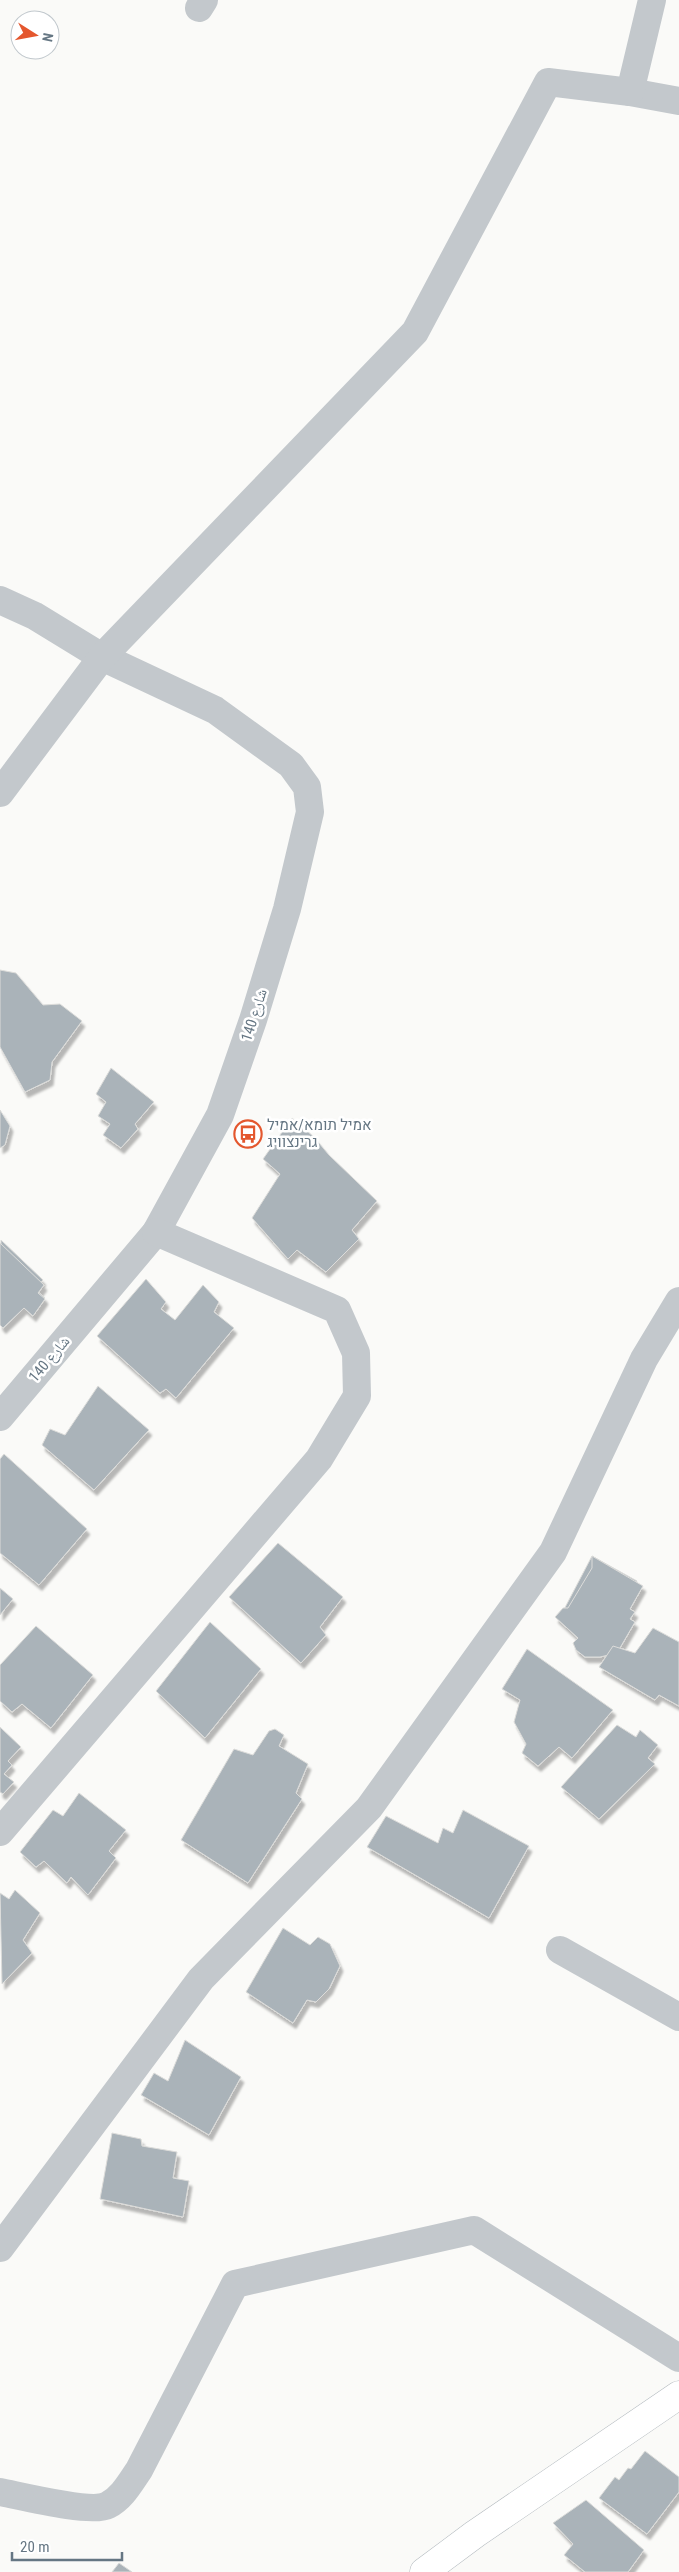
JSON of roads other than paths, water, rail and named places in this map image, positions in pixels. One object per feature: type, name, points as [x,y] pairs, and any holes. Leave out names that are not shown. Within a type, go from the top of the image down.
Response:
[{"type":"street","points":[[630,92],[652,0]]},
{"type":"street","points":[[0,793],[102,657],[415,332],[548,82],[630,92],[679,102]]},
{"type":"street","name":"شارع 140","points":[[0,600],[35,616],[102,657],[215,710],[291,765],[307,787],[310,812],[287,909],[220,1115],[156,1232],[0,1418]]},
{"type":"street","points":[[0,1832],[319,1459],[357,1396],[356,1353],[337,1310],[156,1232]]},
{"type":"street","points":[[0,2248],[201,1979],[369,1808],[536,1576],[553,1552],[644,1359],[679,1301]]},
{"type":"street","points":[[560,1950],[679,2017]]},
{"type":"street","points":[[0,2492],[82,2507],[107,2506],[123,2494],[139,2470],[235,2284],[474,2230],[679,2358]]},
{"type":"street","points":[[424,2572],[475,2534],[679,2395]]},
{"type":"place","name":"אמיל תומא/אמיל גרינצוויג","points":[[248,1134]]}]
